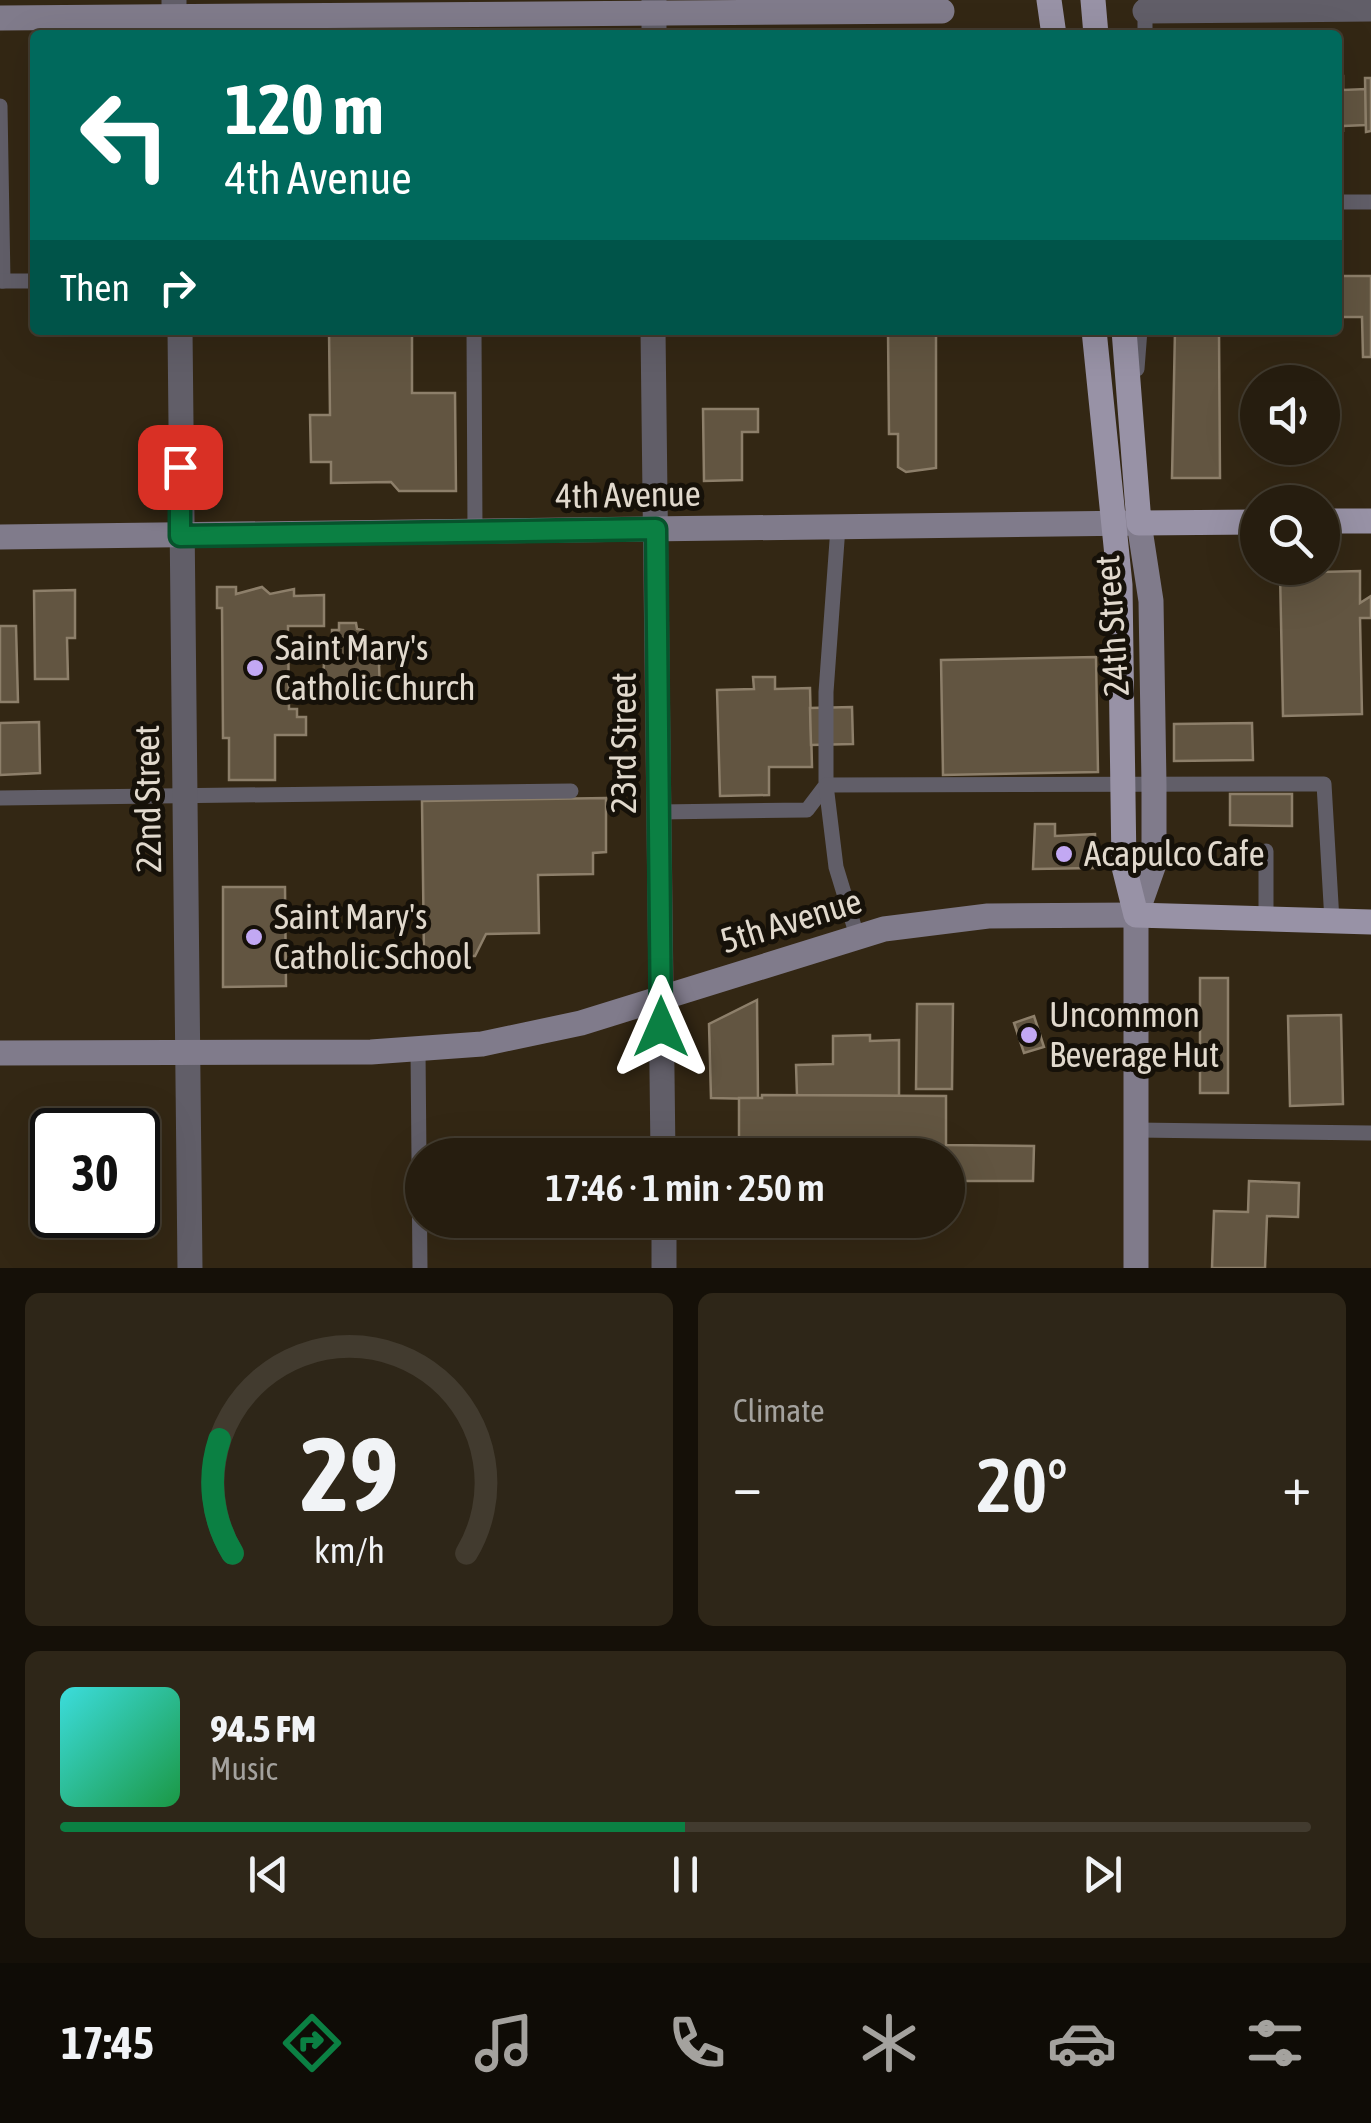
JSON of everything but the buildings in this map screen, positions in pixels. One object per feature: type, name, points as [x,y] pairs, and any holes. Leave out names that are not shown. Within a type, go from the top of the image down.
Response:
[{"type":"main road","points":[[1049,0],[1053,30]]},
{"type":"main road","points":[[1093,0],[1096,30]]},
{"type":"main road","points":[[0,18],[942,11]]},
{"type":"main road","name":"24th Street","points":[[1095,335],[1126,524],[1154,645],[1154,864],[1136,916]]},
{"type":"main road","name":"24th Street","points":[[1124,335],[1132,428],[1126,524],[1124,867],[1136,916],[1136,1268]]},
{"type":"main road","points":[[1340,521],[1371,521]]},
{"type":"main road","name":"4th Avenue","points":[[0,536],[1240,522]]},
{"type":"main road","name":"5th Avenue","points":[[0,1053],[418,1050],[532,1036],[857,936],[938,919],[1136,916],[1371,922]]},
{"type":"street","points":[[1145,15],[1371,9]]},
{"type":"street","name":"22nd Street","points":[[180,335],[190,1268]]},
{"type":"street","name":"23rd Street","points":[[653,335],[663,1138]]},
{"type":"street","points":[[664,1238],[664,1268]]},
{"type":"lane","points":[[0,106],[1,281],[30,281]]},
{"type":"lane","points":[[1342,202],[1371,202]]},
{"type":"lane","points":[[474,335],[476,532]]},
{"type":"lane","points":[[1132,428],[1140,335]]},
{"type":"lane","points":[[838,527],[826,692],[826,785],[836,867],[857,936]]},
{"type":"lane","points":[[826,785],[1324,784],[1332,921]]},
{"type":"lane","points":[[659,812],[807,810],[826,785]]},
{"type":"lane","points":[[0,798],[572,790]]},
{"type":"lane","points":[[1266,851],[1266,919]]},
{"type":"lane","points":[[418,1050],[420,1268]]},
{"type":"lane","points":[[1136,1130],[1371,1132]]},
{"type":"place","name":"Saint Mary's Catholic Church","points":[[255,668]]},
{"type":"place","name":"Acapulco Cafe","points":[[1064,854]]},
{"type":"place","name":"Saint Mary's Catholic School","points":[[254,937]]},
{"type":"place","name":"Uncommon Beverage Hut","points":[[1029,1035]]},
{"type":"route","points":[[180,467],[180,536],[656,529],[661,1027]]}]
